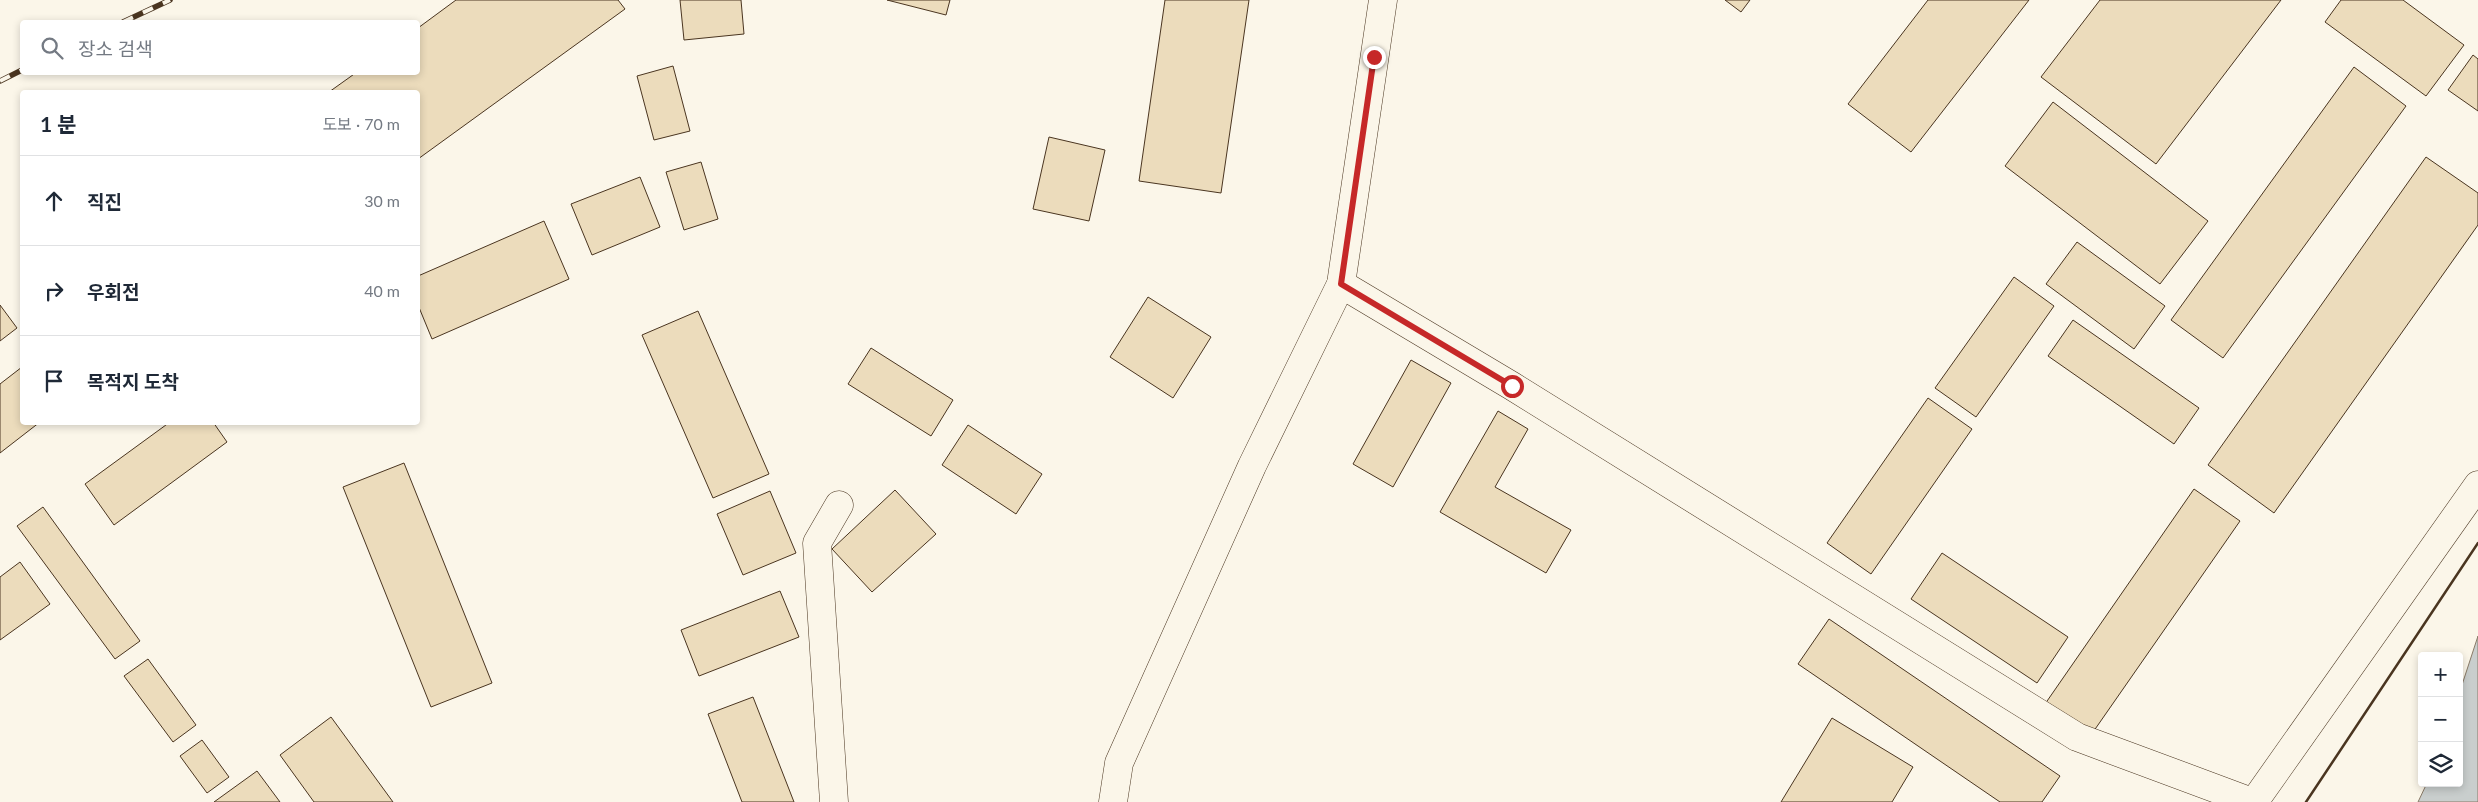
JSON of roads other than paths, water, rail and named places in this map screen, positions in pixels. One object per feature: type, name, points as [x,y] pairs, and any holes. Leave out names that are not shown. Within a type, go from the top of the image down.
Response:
[{"type":"street","points":[[1113,802],[1119,763],[1252,466],[1341,284],[1383,0]]},
{"type":"street","points":[[1341,284],[1512,386],[2077,737],[2253,802],[2478,486]]},
{"type":"street","points":[[834,802],[817,542],[839,505]]},
{"type":"railway","points":[[127,20],[170,0]]},
{"type":"railway","points":[[0,81],[20,71]]}]
